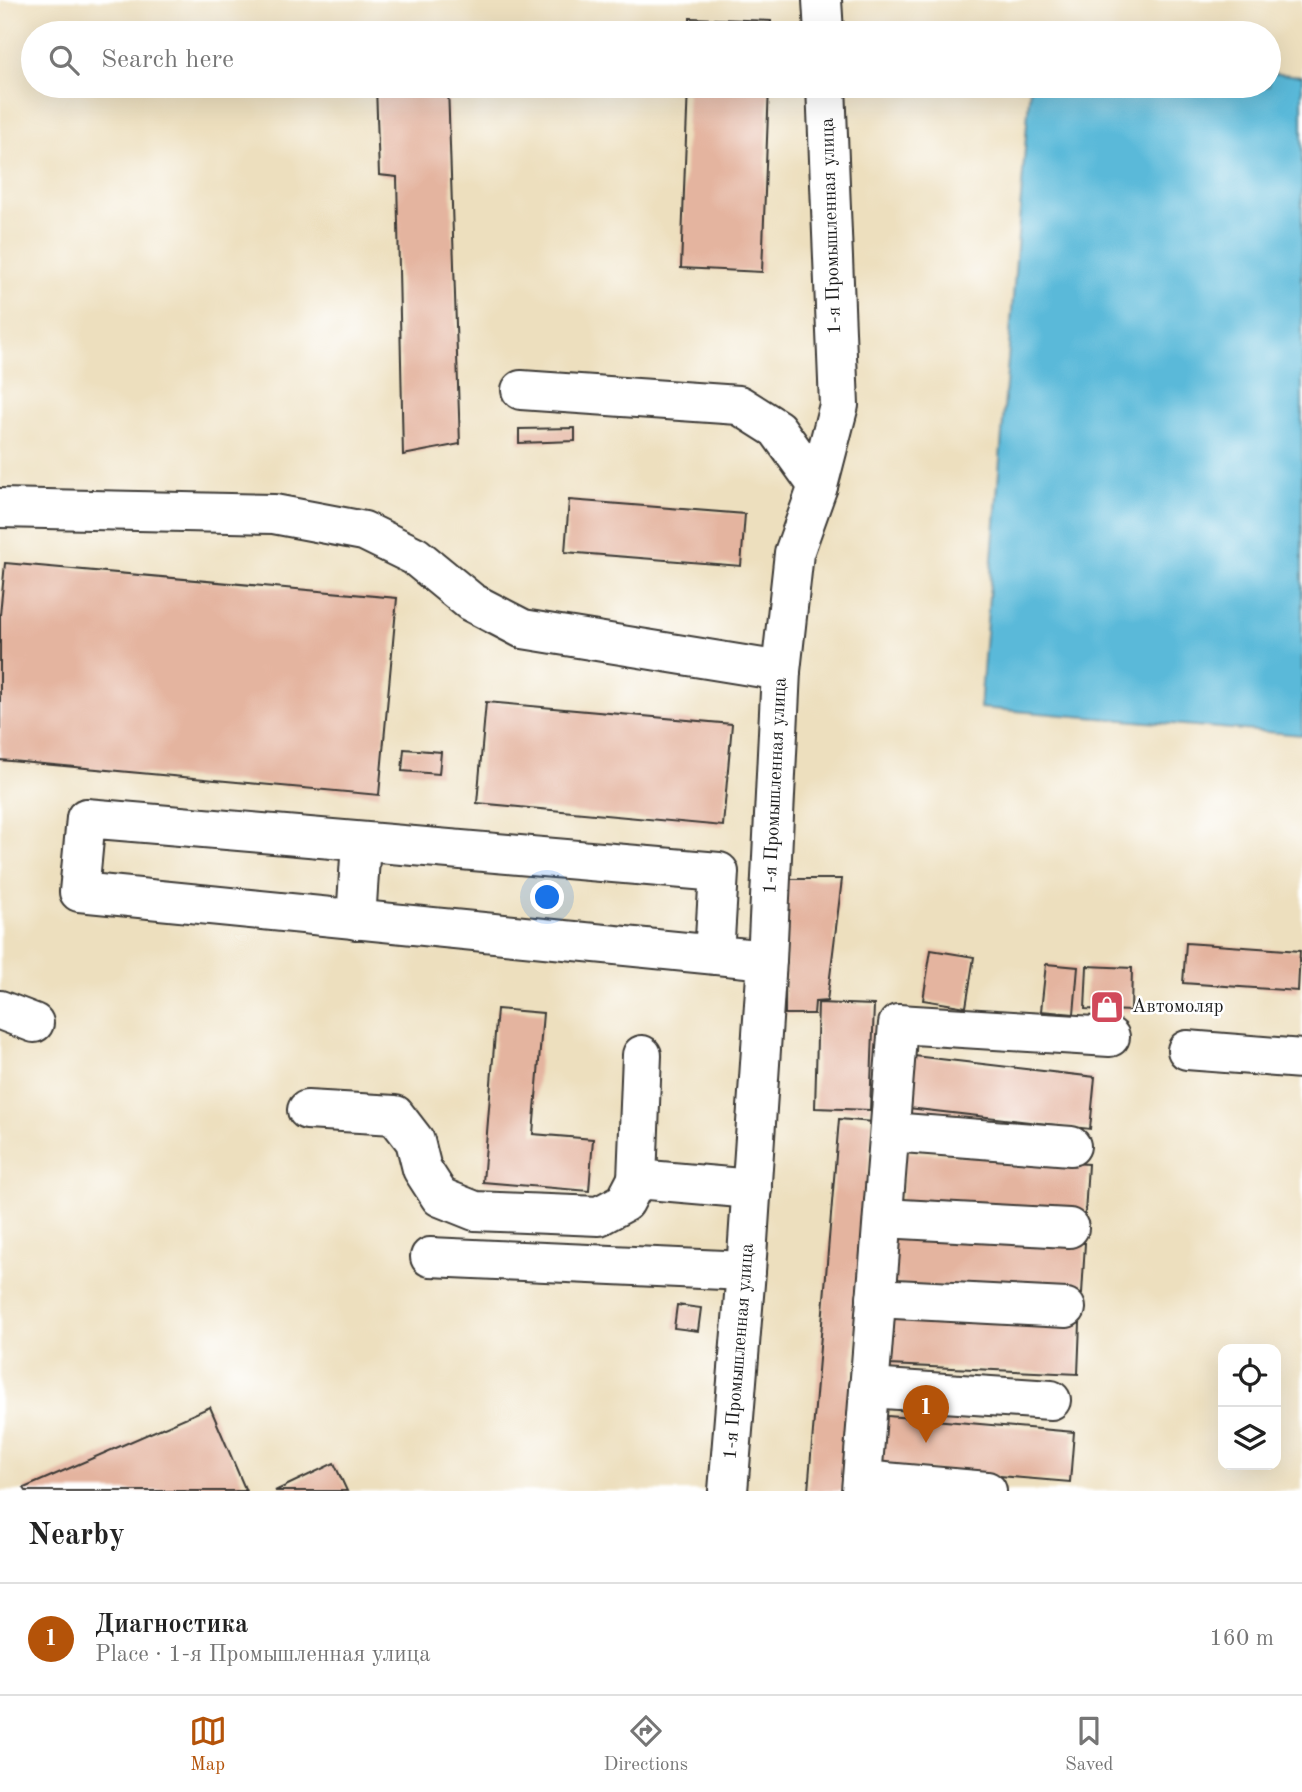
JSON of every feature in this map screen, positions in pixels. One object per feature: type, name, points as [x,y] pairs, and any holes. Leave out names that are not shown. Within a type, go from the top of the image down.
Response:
[{"type":"street","points":[[822,0],[823,21]]},
{"type":"street","name":"1-я Промышленная улица","points":[[728,1491],[767,960],[781,671],[794,553],[818,486],[839,405],[826,98]]},
{"type":"street","points":[[521,390],[739,405],[777,429],[818,486]]},
{"type":"street","points":[[0,508],[274,514],[364,531],[415,556],[471,602],[523,629],[781,671]]},
{"type":"street","points":[[714,955],[719,872],[86,818],[79,892],[356,920],[714,955],[767,960]]},
{"type":"street","points":[[356,920],[361,842]]},
{"type":"street","points":[[987,1491],[862,1486],[898,1024],[1110,1037]]},
{"type":"street","points":[[1187,1050],[1302,1059]]},
{"type":"street","points":[[307,1110],[394,1115],[415,1141],[422,1169],[440,1197],[475,1211],[599,1216],[625,1202],[637,1178],[642,1055]]},
{"type":"street","points":[[890,1132],[1070,1146]]},
{"type":"street","points":[[637,1178],[752,1189]]},
{"type":"street","points":[[883,1218],[1069,1228]]},
{"type":"street","points":[[430,1257],[746,1271]]},
{"type":"street","points":[[876,1298],[1066,1308]]},
{"type":"street","points":[[869,1388],[1051,1400]]},
{"type":"water","points":[[1281,74],[1302,76],[1302,735],[980,708],[1029,98],[1281,98]]},
{"type":"building","points":[[690,18],[771,21],[690,21]]},
{"type":"building","points":[[376,98],[448,98],[460,444],[403,455],[397,177],[379,175]]},
{"type":"building","points":[[688,98],[769,98],[762,272],[681,268]]},
{"type":"building","points":[[575,428],[575,441],[519,443],[519,429]]},
{"type":"building","points":[[569,500],[745,514],[741,566],[565,552]]},
{"type":"building","points":[[5,563],[397,598],[379,795],[0,760],[0,615]]},
{"type":"building","points":[[486,702],[732,724],[723,826],[477,803]]},
{"type":"building","points":[[404,749],[441,752],[439,774],[402,771]]},
{"type":"building","points":[[786,879],[842,879],[827,1001],[815,1002],[814,1014],[785,1014]]},
{"type":"building","points":[[1186,943],[1300,951],[1298,991],[1183,983]]},
{"type":"building","points":[[931,950],[974,957],[966,1007],[923,1000]]},
{"type":"building","points":[[1046,964],[1078,967],[1074,1014],[1041,1011]]},
{"type":"building","points":[[1087,966],[1132,968],[1131,1011],[1085,1009]]},
{"type":"building","points":[[818,1003],[874,1005],[870,1110],[815,1108]]},
{"type":"building","points":[[497,1009],[543,1013],[533,1134],[593,1139],[589,1191],[483,1182]]},
{"type":"building","points":[[914,1056],[1095,1077],[1090,1129],[909,1108]]},
{"type":"building","points":[[839,1119],[872,1122],[842,1491],[808,1491]]},
{"type":"building","points":[[905,1152],[1088,1164],[1085,1215],[901,1203]]},
{"type":"building","points":[[892,1233],[1085,1243],[1082,1294],[890,1284]]},
{"type":"building","points":[[677,1305],[701,1308],[698,1331],[674,1328]]},
{"type":"building","points":[[891,1314],[1080,1323],[1078,1374],[889,1365]]},
{"type":"building","points":[[210,1407],[246,1491],[26,1491],[24,1488]]},
{"type":"building","points":[[876,1415],[1074,1432],[1070,1482],[872,1465]]},
{"type":"building","points":[[334,1463],[347,1491],[275,1491]]},
{"type":"place","name":"Автомоляр","points":[[1107,1007]]},
{"type":"place","name":"Диагностика","points":[[926,1443]]}]
